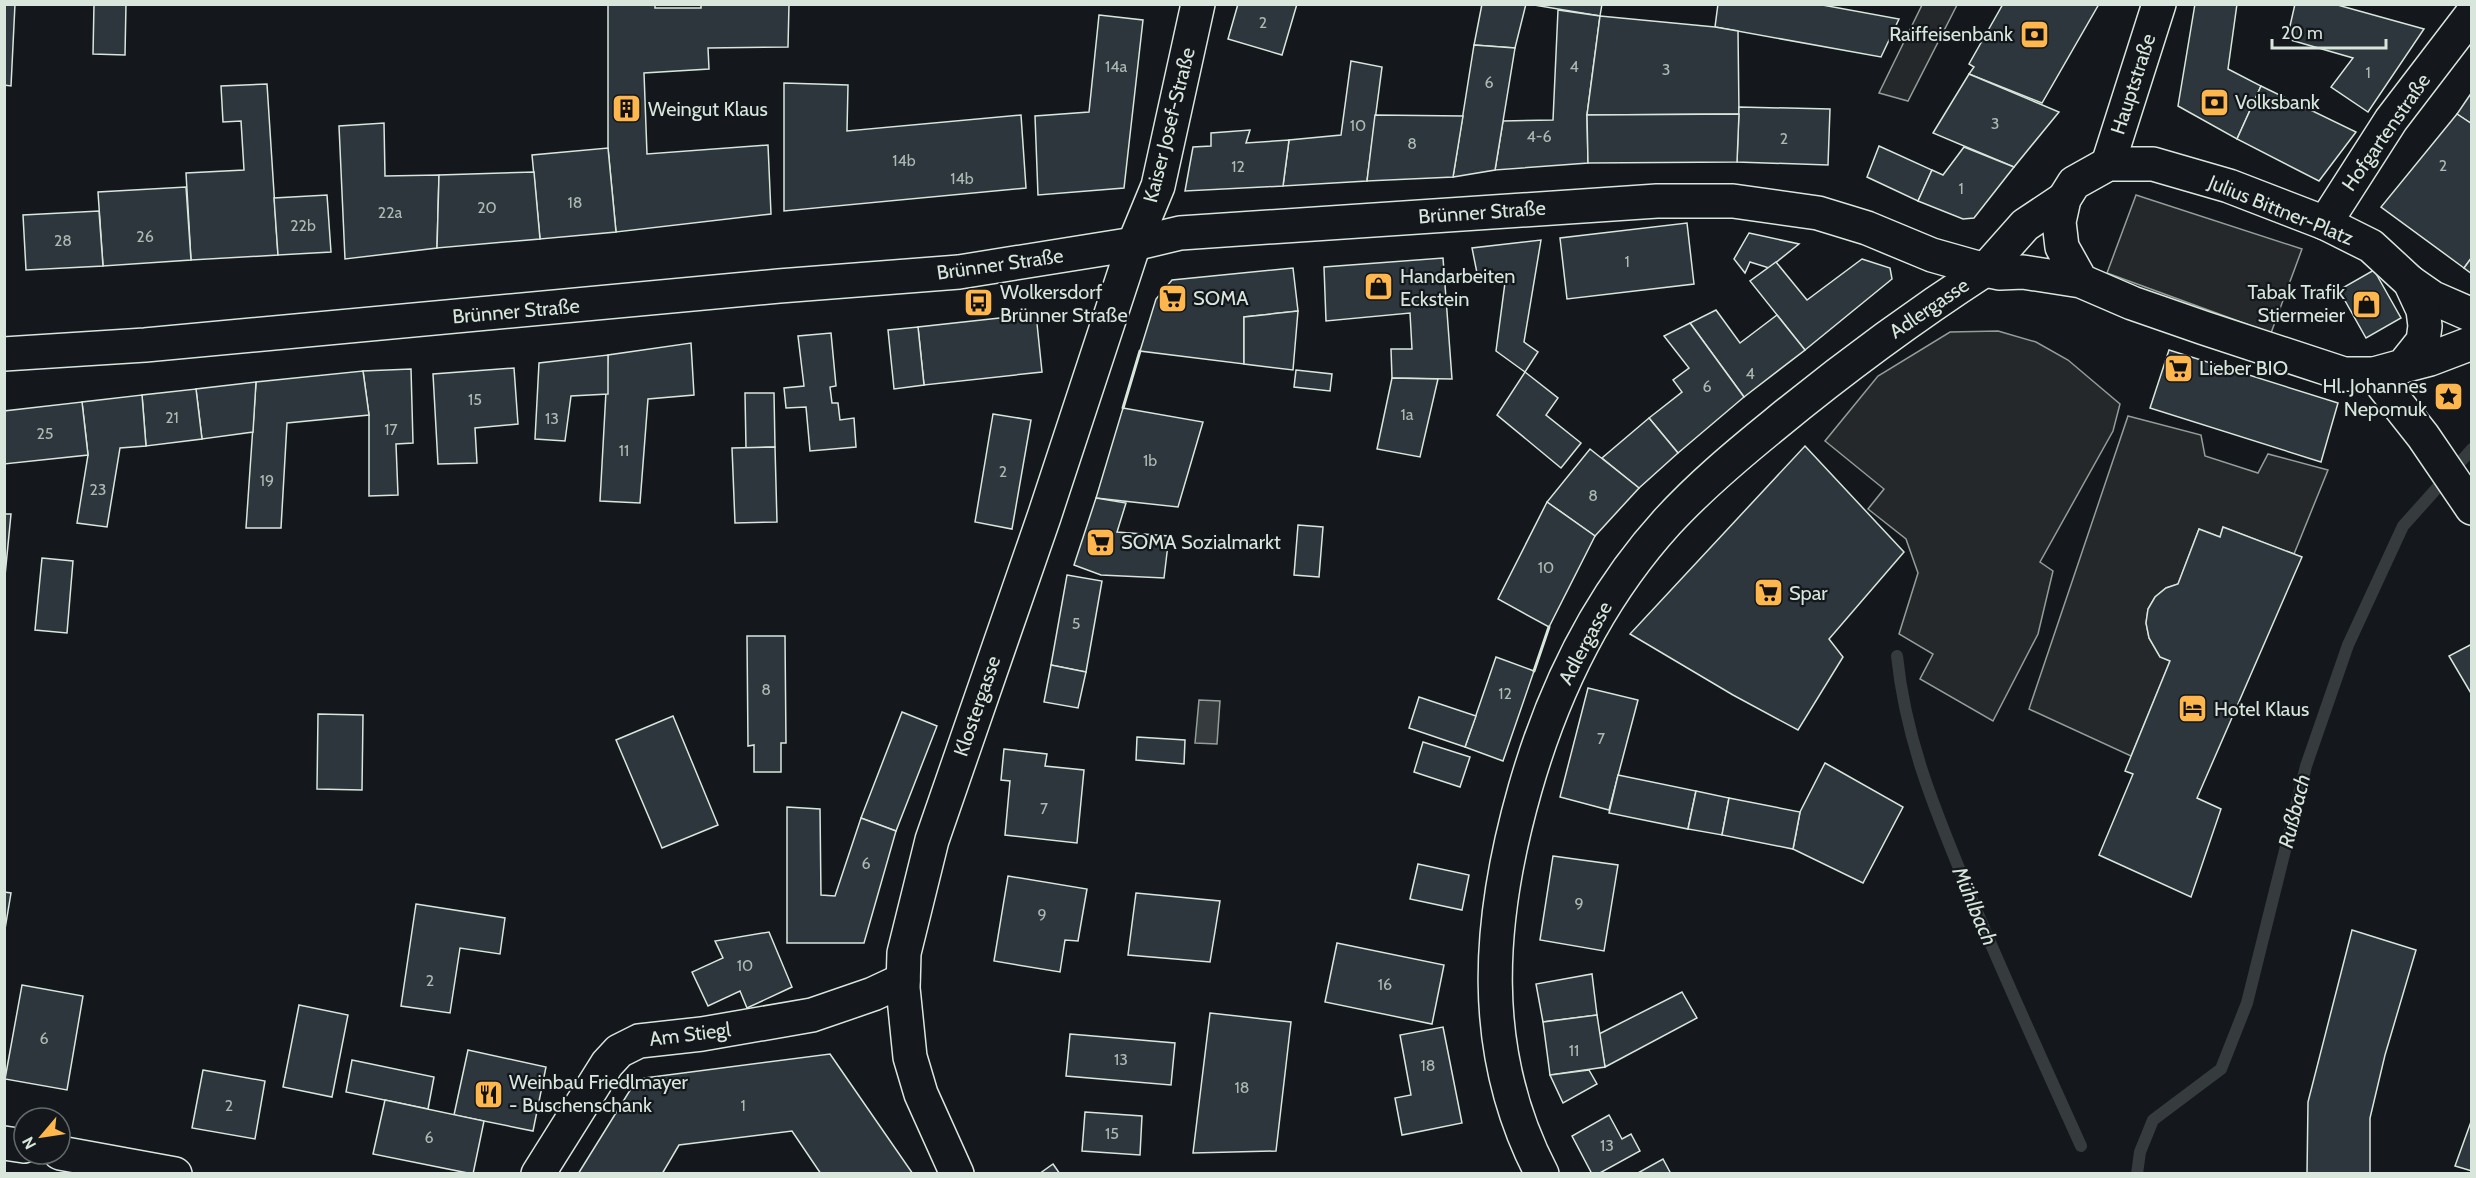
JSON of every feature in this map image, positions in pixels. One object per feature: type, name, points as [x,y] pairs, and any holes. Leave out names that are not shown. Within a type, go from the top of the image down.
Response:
[{"type":"main road","name":"Kaiser Josef-Straße","points":[[1134,244],[1158,186],[1198,4]]},
{"type":"main road","name":"Hauptstraße","points":[[2108,164],[2159,4]]},
{"type":"main road","name":"Hofgartenstraße","points":[[2325,223],[2391,120],[2472,14]]},
{"type":"main road","name":"Julius Bittner-Platz","points":[[2064,199],[2074,183],[2108,164],[2153,164],[2229,186],[2325,223],[2371,246],[2410,282],[2423,310],[2425,326],[2423,342],[2388,370]]},
{"type":"main road","name":"Adlergasse","points":[[1542,1173],[1521,1127],[1503,1064],[1496,1013],[1494,961],[1497,915],[1504,870],[1518,812],[1550,710],[1569,668],[1611,594],[1666,522],[1695,493],[1733,459],[1864,353],[1985,270],[2025,225],[2064,199]]},
{"type":"main road","points":[[2064,199],[2059,222],[2062,247],[2081,281],[2132,303],[2344,374],[2388,370],[2430,359],[2472,343]]},
{"type":"main road","name":"Brünner Straße","points":[[4,354],[145,345],[778,286],[959,272],[1134,244],[1180,233],[1646,202],[1733,201],[1818,213],[1867,228],[1932,255],[1985,270],[2000,273],[2023,272],[2081,281]]},
{"type":"main road","name":"Klostergasse","points":[[957,1173],[921,1094],[910,1057],[904,1020],[904,953],[932,840],[1059,474],[1134,244]]},
{"type":"main road","points":[[2410,282],[2433,298],[2472,315]]},
{"type":"main road","points":[[2388,370],[2423,436],[2470,506]]},
{"type":"main road","name":"Am Stiegl","points":[[538,1173],[607,1064],[612,1057],[628,1045],[639,1041],[702,1034],[812,1015],[873,994],[903,980]]},
{"type":"main road","points":[[72,1155],[175,1173]]},
{"type":"shaded area","points":[[1922,5],[1957,5],[1908,101],[1879,93]]},
{"type":"shaded area","points":[[2136,195],[2302,249],[2271,333],[2107,273]]},
{"type":"shaded area","points":[[1998,331],[2036,342],[2068,360],[2120,404],[2113,431],[2040,562],[2053,571],[2038,634],[1993,721],[1920,679],[1933,654],[1899,634],[1918,573],[1906,539],[1868,509],[1884,489],[1825,441],[1878,376],[1950,332]]},
{"type":"shaded area","points":[[2128,416],[2201,435],[2205,456],[2258,473],[2268,454],[2328,470],[2294,554],[2223,527],[2220,537],[2199,529],[2178,584],[2166,588],[2155,597],[2148,609],[2146,623],[2149,638],[2160,657],[2170,661],[2131,756],[2029,709]]},
{"type":"shaded area","points":[[1199,700],[1220,701],[1217,744],[1195,743]]},
{"type":"building","points":[[4,4],[15,4],[11,86],[4,85]]},
{"type":"building","points":[[94,4],[126,4],[125,55],[93,54]]},
{"type":"building","name":"Weingut Klaus","points":[[608,4],[655,4],[655,8],[701,8],[701,4],[789,4],[788,47],[708,48],[709,69],[644,73],[647,154],[768,145],[771,214],[616,232],[608,148]]},
{"type":"building","points":[[1238,4],[1297,4],[1282,55],[1228,39]]},
{"type":"building","points":[[1482,4],[1526,4],[1515,48],[1474,45]]},
{"type":"building","points":[[1528,4],[1602,4],[1600,16]]},
{"type":"building","points":[[1718,4],[1817,4],[1899,19],[1881,57],[1715,27]]},
{"type":"building","name":"Raiffeisenbank","points":[[2003,4],[2099,4],[2042,103],[1969,74],[1974,67],[1969,64]]},
{"type":"building","points":[[2195,4],[2237,4],[2228,69],[2261,86],[2237,139],[2178,106]]},
{"type":"building","points":[[2295,4],[2334,4],[2424,29],[2368,112],[2331,87],[2353,58],[2287,39]]},
{"type":"building","points":[[1558,10],[1600,16],[1587,115],[1588,163],[1495,170],[1503,121],[1553,120]]},
{"type":"building","points":[[1099,15],[1143,20],[1124,188],[1038,195],[1035,116],[1089,112]]},
{"type":"building","points":[[1600,16],[1738,31],[1739,114],[1587,115]]},
{"type":"building","points":[[1474,45],[1515,48],[1495,170],[1453,177]]},
{"type":"building","points":[[1351,61],[1382,67],[1367,181],[1283,186],[1289,140],[1341,135]]},
{"type":"building","points":[[1969,74],[2059,112],[2014,167],[1933,133]]},
{"type":"building","points":[[784,83],[848,85],[847,131],[1021,115],[1026,188],[784,211]]},
{"type":"building","points":[[267,84],[278,255],[191,260],[186,173],[244,170],[241,121],[223,122],[221,86]]},
{"type":"building","points":[[2261,86],[2356,132],[2319,181],[2237,139]]},
{"type":"building","points":[[2472,92],[2472,124],[2457,114]]},
{"type":"building","points":[[1739,107],[1830,109],[1828,165],[1737,162]]},
{"type":"building","points":[[1739,114],[1737,162],[1588,163],[1587,115]]},
{"type":"building","points":[[2457,114],[2472,124],[2472,257],[2464,268],[2381,207]]},
{"type":"building","points":[[1375,115],[1463,116],[1453,177],[1367,181]]},
{"type":"building","points":[[384,123],[385,176],[439,175],[437,248],[345,259],[339,126]]},
{"type":"building","points":[[1250,130],[1246,143],[1289,140],[1283,186],[1185,191],[1193,147],[1211,146],[1211,133]]},
{"type":"building","points":[[1879,146],[1932,170],[1918,201],[1867,177]]},
{"type":"building","points":[[1964,147],[2014,167],[1974,218],[1963,219],[1918,201],[1932,170],[1943,175]]},
{"type":"building","points":[[608,148],[616,232],[540,239],[532,155]]},
{"type":"building","points":[[534,172],[540,239],[437,248],[439,175]]},
{"type":"building","points":[[186,187],[191,260],[103,266],[98,192]]},
{"type":"building","points":[[327,195],[331,252],[278,255],[274,198]]},
{"type":"building","points":[[99,211],[103,266],[26,270],[23,215]]},
{"type":"building","points":[[1687,223],[1694,284],[1567,299],[1560,238]]},
{"type":"building","points":[[1749,233],[1799,244],[1769,268],[1750,262],[1745,273],[1734,259]]},
{"type":"building","points":[[1541,240],[1524,342],[1538,352],[1525,372],[1496,351],[1506,275],[1478,278],[1472,248]]},
{"type":"building","points":[[2472,257],[2472,274],[2464,268]]},
{"type":"building","points":[[1443,258],[1452,379],[1392,378],[1391,349],[1412,349],[1410,313],[1326,321],[1324,267]]},
{"type":"building","points":[[1862,259],[1890,268],[1892,279],[1805,350],[1750,281],[1776,262],[1807,300]]},
{"type":"building","points":[[1293,268],[1298,311],[1244,317],[1244,364],[1140,351],[1156,299],[1172,280]]},
{"type":"building","points":[[2374,270],[2401,318],[2366,338],[2339,290]]},
{"type":"building","points":[[1716,310],[1740,343],[1777,315],[1805,350],[1744,397],[1690,323]]},
{"type":"building","points":[[1298,311],[1293,370],[1244,364],[1244,317]]},
{"type":"building","points":[[1036,314],[1042,372],[924,385],[918,327]]},
{"type":"building","points":[[1690,323],[1744,397],[1678,453],[1649,418],[1682,392],[1673,380],[1689,368],[1664,336]]},
{"type":"building","points":[[918,327],[924,385],[894,389],[888,330]]},
{"type":"building","points":[[831,333],[836,386],[830,387],[832,403],[838,403],[840,420],[854,418],[856,447],[810,451],[806,407],[786,408],[784,388],[804,386],[798,336]]},
{"type":"building","points":[[691,343],[694,395],[648,399],[640,503],[600,501],[608,355]]},
{"type":"building","points":[[2169,350],[2338,403],[2321,462],[2150,408]]},
{"type":"building","points":[[608,355],[608,394],[571,396],[565,441],[535,439],[539,363]]},
{"type":"building","points":[[514,368],[518,424],[475,428],[477,463],[438,464],[433,374]]},
{"type":"building","points":[[411,369],[413,443],[396,444],[398,495],[369,496],[369,415],[363,371]]},
{"type":"building","points":[[1296,370],[1332,374],[1330,391],[1294,387]]},
{"type":"building","points":[[363,371],[369,415],[287,423],[281,528],[246,528],[256,382]]},
{"type":"building","points":[[1525,372],[1558,398],[1546,415],[1581,443],[1561,468],[1497,415]]},
{"type":"building","points":[[1392,378],[1438,379],[1420,457],[1377,449]]},
{"type":"building","points":[[256,382],[253,432],[202,439],[196,389]]},
{"type":"building","points":[[196,389],[202,439],[146,446],[142,395]]},
{"type":"building","points":[[745,393],[774,393],[775,447],[746,448]]},
{"type":"building","points":[[142,395],[146,446],[120,448],[107,527],[77,523],[88,455],[82,402]]},
{"type":"building","points":[[82,402],[88,455],[4,464],[4,411]]},
{"type":"building","points":[[1123,408],[1203,422],[1178,507],[1096,498]]},
{"type":"building","points":[[993,414],[1031,420],[1012,529],[975,522]]},
{"type":"building","points":[[1649,418],[1678,453],[1639,488],[1602,458]]},
{"type":"building","name":"Spar","points":[[1805,446],[1904,552],[1829,639],[1843,657],[1798,730],[1733,695],[1630,634]]},
{"type":"building","points":[[775,447],[777,522],[735,523],[732,448]]},
{"type":"building","points":[[1590,449],[1639,488],[1595,536],[1547,502]]},
{"type":"building","points":[[1096,498],[1126,503],[1117,532],[1169,536],[1164,578],[1101,575],[1074,565]]},
{"type":"building","points":[[1547,502],[1595,536],[1549,627],[1498,599]]},
{"type":"building","points":[[4,514],[11,514],[4,586]]},
{"type":"building","points":[[1298,525],[1323,527],[1319,577],[1294,575]]},
{"type":"building","name":"Hotel Klaus","points":[[2223,527],[2302,557],[2197,798],[2221,809],[2191,897],[2099,855],[2133,774],[2125,771],[2170,661],[2160,657],[2149,638],[2146,623],[2148,609],[2155,597],[2166,588],[2178,584],[2199,529],[2220,537]]},
{"type":"building","points":[[42,558],[73,561],[67,633],[35,630]]},
{"type":"building","points":[[1067,575],[1102,581],[1086,672],[1051,665]]},
{"type":"building","points":[[747,636],[785,636],[786,743],[781,743],[781,772],[754,772],[754,745],[748,746]]},
{"type":"building","points":[[2472,644],[2472,695],[2449,656]]},
{"type":"building","points":[[1496,657],[1534,671],[1503,761],[1465,747]]},
{"type":"building","points":[[1051,665],[1086,672],[1078,708],[1044,702]]},
{"type":"building","points":[[1588,688],[1638,700],[1609,810],[1560,797]]},
{"type":"building","points":[[1419,697],[1476,716],[1465,747],[1409,728]]},
{"type":"building","points":[[902,712],[937,726],[896,831],[861,818]]},
{"type":"building","points":[[318,714],[363,715],[362,790],[317,789]]},
{"type":"building","points":[[673,716],[718,825],[662,848],[616,740]]},
{"type":"building","points":[[1137,737],[1185,740],[1184,764],[1136,760]]},
{"type":"building","points":[[1423,742],[1470,757],[1460,787],[1414,772]]},
{"type":"building","points":[[1004,749],[1047,754],[1045,766],[1084,770],[1077,843],[1005,835],[1010,781],[1001,780]]},
{"type":"building","points":[[1825,763],[1903,807],[1863,883],[1793,849],[1800,812]]},
{"type":"building","points":[[1618,775],[1696,791],[1688,829],[1609,813]]},
{"type":"building","points":[[1696,791],[1729,798],[1722,835],[1688,829]]},
{"type":"building","points":[[1729,798],[1800,812],[1793,849],[1722,835]]},
{"type":"building","points":[[787,807],[820,809],[821,895],[835,896],[861,818],[896,831],[864,943],[787,943]]},
{"type":"building","points":[[1553,856],[1618,865],[1604,951],[1540,940]]},
{"type":"building","points":[[1418,864],[1469,875],[1462,910],[1410,899]]},
{"type":"building","points":[[1008,876],[1087,889],[1078,941],[1065,940],[1060,972],[994,961]]},
{"type":"building","points":[[4,892],[11,893],[4,935]]},
{"type":"building","points":[[1136,893],[1220,901],[1210,962],[1128,955]]},
{"type":"building","points":[[416,904],[505,918],[500,954],[460,948],[450,1013],[401,1006]]},
{"type":"building","points":[[2352,930],[2416,950],[2385,1055],[2370,1118],[2370,1174],[2307,1174],[2308,1102]]},
{"type":"building","points":[[769,932],[792,987],[747,1008],[740,991],[708,1006],[692,972],[723,958],[715,941]]},
{"type":"building","points":[[1337,943],[1444,965],[1432,1024],[1325,1002]]},
{"type":"building","points":[[1592,974],[1597,1015],[1543,1022],[1536,984]]},
{"type":"building","points":[[22,985],[83,996],[67,1090],[5,1079]]},
{"type":"building","points":[[1682,992],[1697,1018],[1605,1067],[1599,1034]]},
{"type":"building","points":[[299,1005],[348,1015],[332,1097],[283,1087]]},
{"type":"building","points":[[1210,1013],[1291,1022],[1276,1151],[1193,1153]]},
{"type":"building","points":[[1597,1015],[1605,1067],[1550,1075],[1543,1022]]},
{"type":"building","points":[[1443,1027],[1462,1123],[1402,1135],[1395,1098],[1411,1095],[1400,1035]]},
{"type":"building","points":[[1070,1034],[1175,1043],[1171,1085],[1066,1076]]},
{"type":"building","points":[[468,1050],[546,1067],[533,1131],[454,1115]]},
{"type":"building","points":[[830,1054],[913,1174],[821,1174],[792,1131],[679,1145],[662,1174],[578,1174],[637,1079]]},
{"type":"building","points":[[352,1060],[434,1077],[428,1109],[346,1092]]},
{"type":"building","points":[[203,1070],[265,1081],[255,1139],[192,1128]]},
{"type":"building","points":[[1589,1070],[1597,1084],[1563,1103],[1550,1075]]},
{"type":"building","points":[[385,1100],[484,1121],[473,1174],[373,1154]]},
{"type":"building","points":[[1085,1112],[1142,1116],[1140,1155],[1082,1151]]},
{"type":"building","points":[[1609,1115],[1622,1139],[1631,1134],[1640,1151],[1598,1174],[1592,1174],[1572,1136]]},
{"type":"building","points":[[2472,1119],[2472,1171],[2455,1166]]},
{"type":"building","points":[[1663,1159],[1671,1174],[1636,1174]]},
{"type":"building","points":[[1053,1164],[1060,1174],[1039,1174]]},
{"type":"waterway","name":"Rußbach","points":[[2137,1174],[2140,1152],[2153,1120],[2221,1069],[2247,1003],[2306,766],[2348,645],[2403,526],[2472,449]]},
{"type":"waterway","name":"Mühlbach","points":[[1897,656],[1901,688],[1915,749],[1935,807],[1997,958],[2081,1146]]},
{"type":"wall","points":[[1123,408],[1140,351]]},
{"type":"wall","points":[[1534,671],[1549,627]]},
{"type":"place","name":"Raiffeisenbank","points":[[2034,34]]},
{"type":"place","name":"Volksbank","points":[[2214,102]]},
{"type":"place","name":"Weingut Klaus","points":[[627,109]]},
{"type":"place","name":"Handarbeiten Eckstein","points":[[1379,287]]},
{"type":"place","name":"SOMA","points":[[1172,298]]},
{"type":"place","name":"Wolkersdorf Brünner Straße","points":[[979,303]]},
{"type":"place","name":"Tabak Trafik Stiermeier","points":[[2366,304]]},
{"type":"place","name":"Lieber BIO","points":[[2178,368]]},
{"type":"place","name":"Hl. Johannes Nepomuk","points":[[2448,397]]},
{"type":"place","name":"SOMA Sozialmarkt","points":[[1100,542]]},
{"type":"place","name":"Spar","points":[[1768,593]]},
{"type":"place","name":"Hotel Klaus","points":[[2193,709]]},
{"type":"place","name":"Weinbau Friedlmayer - Buschenschank","points":[[488,1094]]}]
